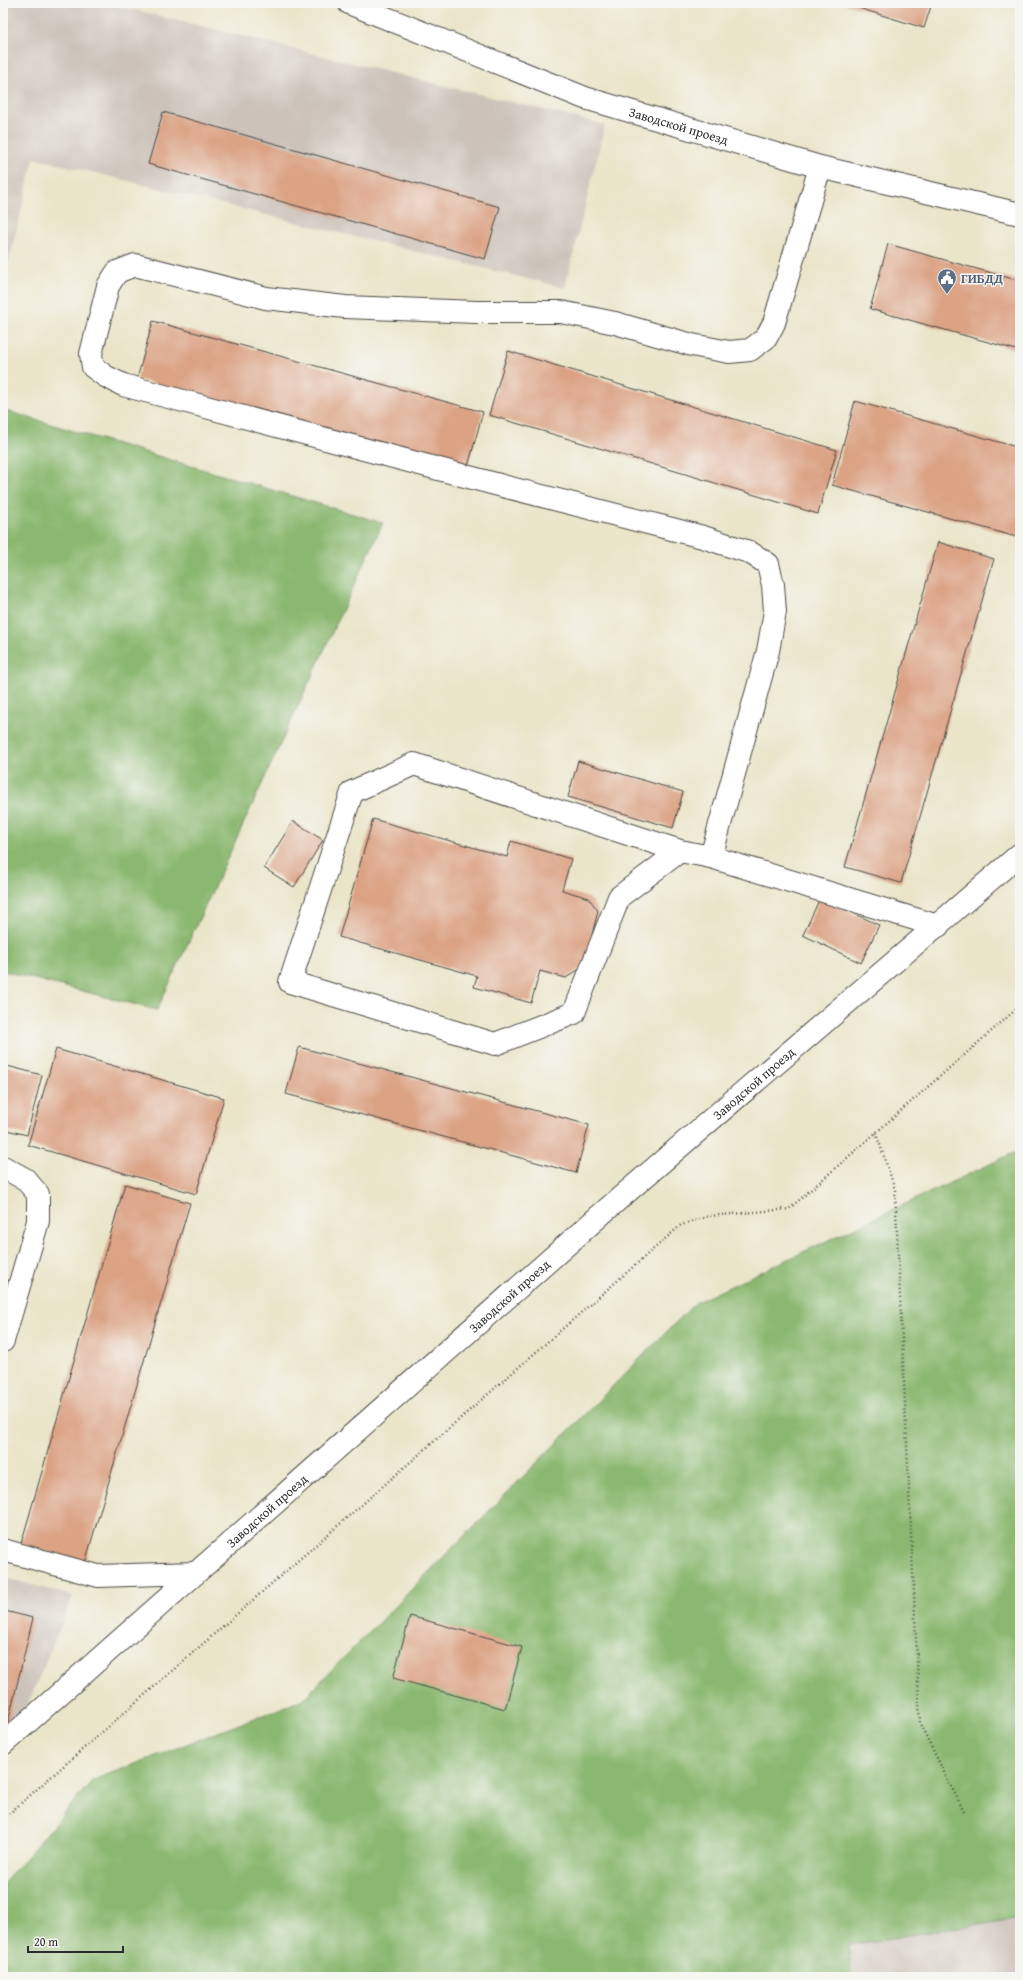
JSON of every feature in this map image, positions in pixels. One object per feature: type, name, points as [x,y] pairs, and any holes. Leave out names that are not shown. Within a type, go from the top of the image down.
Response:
[{"type":"street","name":"Заводской проезд","points":[[349,3],[356,4],[585,98],[820,167],[1020,214]]},
{"type":"street","points":[[711,857],[768,651],[776,611],[773,585],[768,564],[749,552],[703,537],[499,485],[123,385],[105,376],[93,367],[91,354],[108,286],[117,272],[134,265],[266,298],[345,307],[476,312],[561,312],[615,322],[692,344],[728,352],[750,350],[766,338],[774,323],[820,167]]},
{"type":"street","points":[[680,851],[619,897],[574,1013],[495,1044],[290,982],[352,792],[414,764],[680,851],[711,857],[938,926]]},
{"type":"street","name":"Заводской проезд","points":[[3,1744],[606,1210],[1020,854]]},
{"type":"street","points":[[3,1167],[25,1179],[38,1194],[38,1221],[3,1341]]},
{"type":"street","points":[[3,1550],[98,1576],[195,1573]]},
{"type":"path","points":[[3,1819],[681,1226],[709,1216],[790,1209],[1020,1006]]},
{"type":"path","points":[[876,1133],[895,1189],[920,1724],[965,1814]]},
{"type":"shaded area","points":[[3,3],[106,3],[605,125],[565,288],[34,158],[3,285]]},
{"type":"shaded area","points":[[3,1577],[73,1596],[19,1726],[3,1736]]},
{"type":"shaded area","points":[[1020,1917],[1020,1977],[851,1977],[849,1945]]},
{"type":"green space","points":[[3,410],[383,523],[157,1010],[3,971]]},
{"type":"green space","points":[[1020,1150],[1020,1917],[849,1945],[851,1977],[3,1977],[3,1884],[93,1780],[302,1700],[695,1303]]},
{"type":"building","points":[[842,3],[932,3],[924,28]]},
{"type":"building","points":[[163,112],[500,207],[485,259],[148,164]]},
{"type":"building","points":[[3,167],[7,168],[4,185],[3,184]]},
{"type":"building","name":"ГИБДД","points":[[888,244],[1020,281],[1020,351],[870,309]]},
{"type":"building","points":[[153,321],[483,412],[467,470],[137,379]]},
{"type":"building","points":[[508,351],[837,450],[818,514],[489,415]]},
{"type":"building","points":[[855,401],[1020,448],[1020,538],[832,485]]},
{"type":"building","points":[[938,542],[994,559],[901,883],[845,867]]},
{"type":"building","points":[[578,761],[683,792],[673,828],[568,797]]},
{"type":"building","points":[[373,819],[507,857],[511,841],[571,859],[562,890],[589,898],[598,911],[584,966],[566,978],[540,971],[531,1003],[474,987],[477,976],[339,937]]},
{"type":"building","points":[[293,821],[323,840],[294,887],[264,868]]},
{"type":"building","points":[[820,898],[879,925],[861,963],[803,935]]},
{"type":"building","points":[[299,1047],[589,1125],[576,1173],[286,1094]]},
{"type":"building","points":[[56,1049],[224,1098],[196,1194],[28,1145]]},
{"type":"building","points":[[3,1065],[42,1075],[27,1135],[3,1129]]},
{"type":"building","points":[[125,1184],[190,1203],[85,1563],[21,1544]]},
{"type":"building","points":[[5,1611],[33,1618],[8,1722],[3,1721],[3,1618]]},
{"type":"building","points":[[410,1616],[522,1647],[505,1709],[393,1678]]},
{"type":"place","name":"ГИБДД","points":[[947,295]]}]
